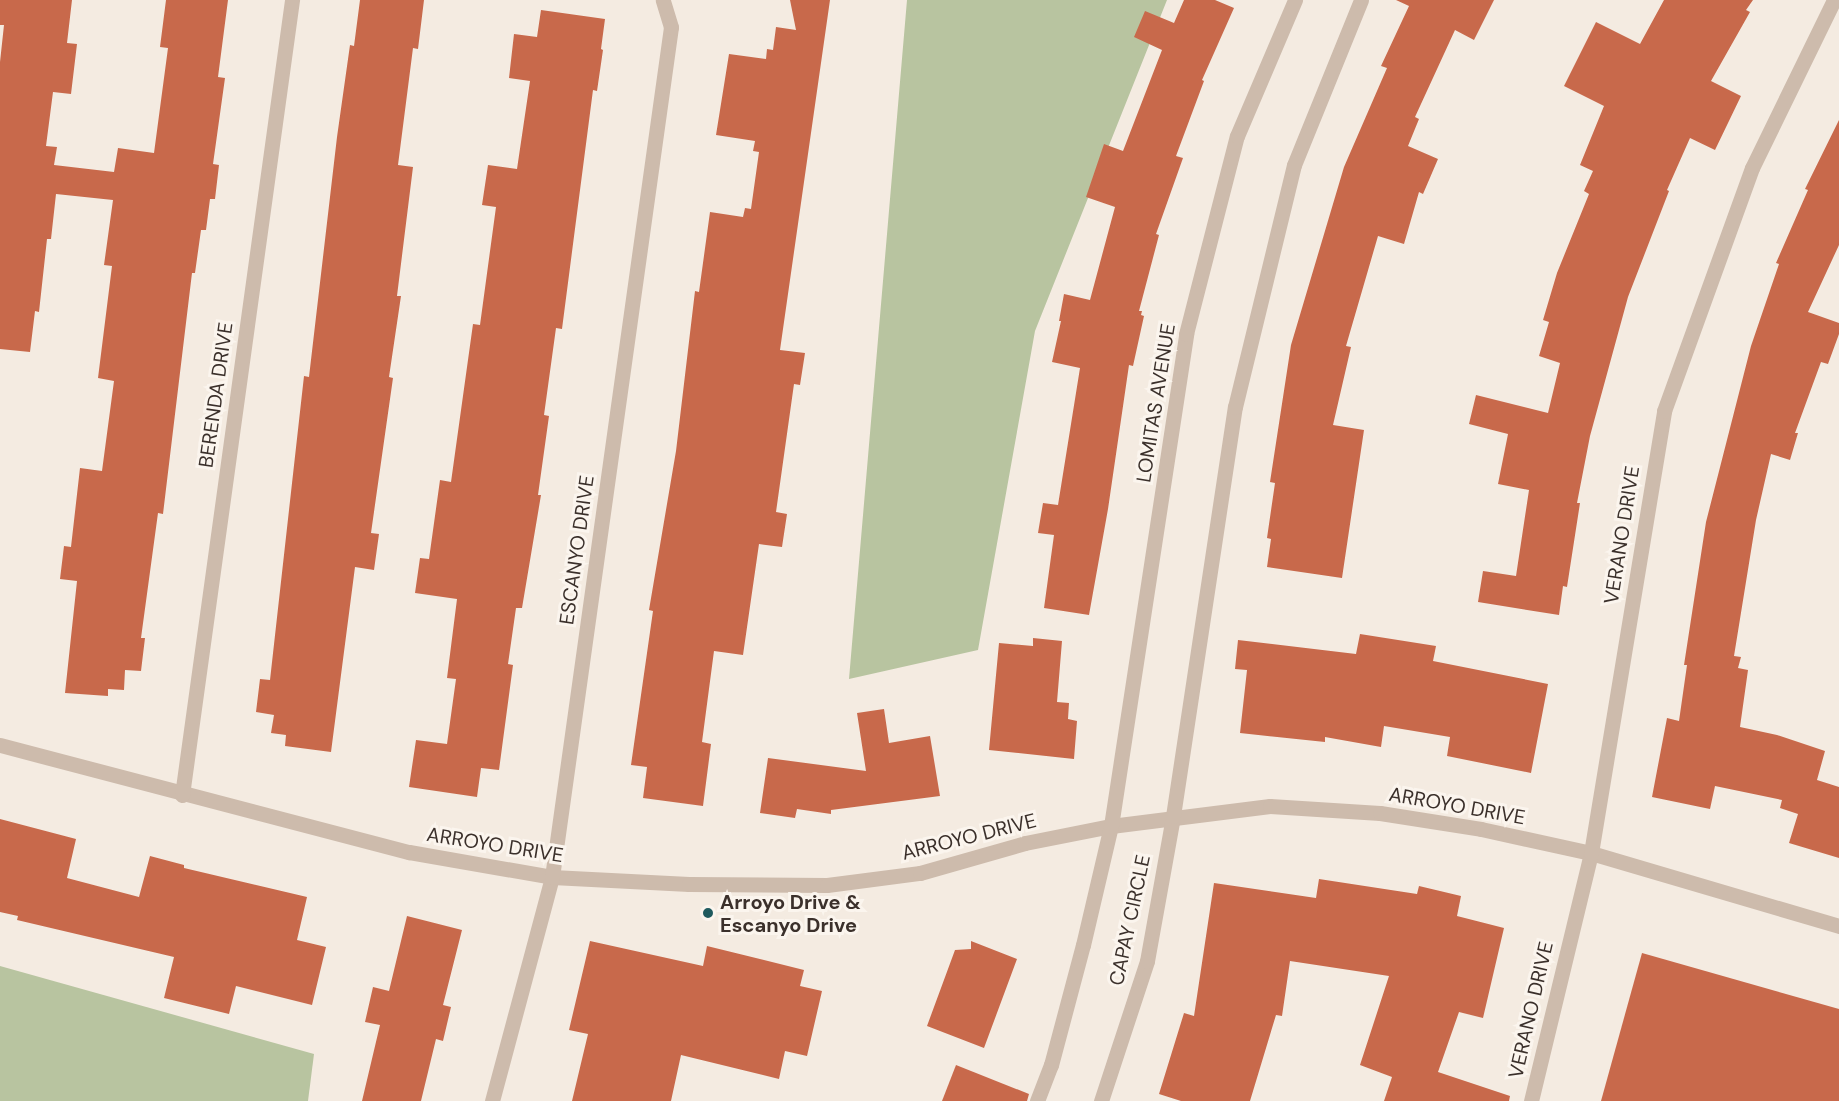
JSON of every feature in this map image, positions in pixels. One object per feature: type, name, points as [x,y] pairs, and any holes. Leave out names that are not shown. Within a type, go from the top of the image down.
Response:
[{"type":"street","name":"BERENDA DRIVE","points":[[182,795],[292,0]]},
{"type":"street","name":"ESCANYO DRIVE","points":[[492,1101],[552,877],[671,27],[663,0]]},
{"type":"street","name":"LOMITAS AVENUE","points":[[1111,826],[1186,334],[1237,136],[1295,0]]},
{"type":"street","points":[[1173,816],[1235,407],[1294,165],[1360,0]]},
{"type":"street","name":"VERANO DRIVE","points":[[1531,1101],[1591,854],[1664,411],[1752,168],[1834,0]]},
{"type":"street","name":"ARROYO DRIVE","points":[[0,746],[409,852],[552,877],[689,884],[827,885],[920,873],[1025,843],[1111,826],[1173,816],[1270,806],[1380,813],[1481,829],[1591,854],[1839,926]]},
{"type":"street","name":"CAPAY CIRCLE","points":[[1101,1101],[1148,961],[1173,816]]},
{"type":"street","name":"CAPAY CIRCLE","points":[[1037,1101],[1051,1065],[1083,945],[1111,826]]},
{"type":"green space","points":[[907,0],[1167,0],[1035,331],[978,650],[849,679]]},
{"type":"green space","points":[[0,966],[314,1054],[308,1101],[0,1101]]},
{"type":"building","points":[[0,0],[72,0],[67,43],[77,44],[71,94],[53,92],[46,146],[57,147],[54,165],[114,172],[118,148],[154,153],[168,48],[160,47],[166,0],[228,0],[218,77],[225,78],[213,164],[219,165],[215,199],[210,199],[206,230],[201,230],[195,273],[192,273],[163,514],[158,513],[141,638],[145,638],[141,671],[125,670],[124,690],[108,689],[108,696],[65,693],[77,581],[60,579],[64,546],[71,547],[80,468],[102,471],[114,381],[98,378],[112,266],[104,265],[113,200],[56,194],[51,239],[47,239],[39,312],[35,311],[30,352],[0,349],[0,62],[4,25],[0,25]]},
{"type":"building","points":[[360,0],[424,0],[418,49],[413,48],[398,165],[413,167],[397,296],[401,296],[389,377],[393,378],[371,533],[379,534],[374,570],[355,567],[331,752],[285,746],[286,735],[271,733],[274,715],[256,712],[260,679],[270,680],[304,376],[309,377],[337,137],[350,45],[354,46]]},
{"type":"building","points":[[790,0],[830,0],[780,350],[805,353],[800,385],[794,384],[776,512],[787,514],[782,547],[759,544],[743,655],[714,651],[702,742],[711,744],[703,806],[643,798],[647,767],[631,765],[653,611],[649,610],[676,451],[695,291],[699,292],[710,212],[743,217],[745,208],[751,209],[759,152],[753,151],[755,141],[716,135],[729,54],[766,59],[767,49],[773,50],[776,27],[796,30]]},
{"type":"building","points":[[1184,0],[1215,0],[1234,8],[1202,80],[1204,81],[1176,156],[1183,158],[1156,234],[1159,235],[1139,311],[1142,311],[1141,315],[1144,316],[1133,366],[1129,365],[1108,509],[1089,615],[1044,608],[1054,535],[1038,533],[1043,503],[1058,505],[1080,368],[1052,362],[1061,321],[1059,321],[1064,294],[1090,300],[1115,207],[1086,197],[1104,144],[1123,151],[1162,50],[1134,37],[1145,11],[1174,23]]},
{"type":"building","points":[[1396,0],[1494,0],[1474,40],[1455,30],[1415,117],[1419,119],[1408,146],[1438,159],[1423,194],[1419,192],[1404,244],[1378,236],[1346,346],[1351,347],[1333,425],[1364,430],[1342,578],[1267,567],[1271,539],[1267,538],[1275,483],[1270,482],[1291,345],[1344,167],[1387,68],[1381,66],[1409,6]]},
{"type":"building","points":[[1664,0],[1753,0],[1746,10],[1750,12],[1711,81],[1741,96],[1715,150],[1690,138],[1667,190],[1669,191],[1628,297],[1590,436],[1577,503],[1580,503],[1567,587],[1563,586],[1559,615],[1478,602],[1483,571],[1516,576],[1529,490],[1498,484],[1508,434],[1469,424],[1476,395],[1548,413],[1560,363],[1539,356],[1549,322],[1543,320],[1557,273],[1589,194],[1584,191],[1593,171],[1580,165],[1604,106],[1564,86],[1596,22],[1640,44]]},
{"type":"building","points":[[541,10],[605,19],[601,49],[603,50],[597,91],[593,90],[562,329],[556,328],[544,415],[549,416],[538,495],[541,495],[522,608],[516,608],[508,664],[513,665],[499,770],[481,768],[477,797],[409,787],[416,740],[447,744],[456,679],[447,678],[457,599],[415,593],[420,558],[429,559],[440,480],[451,482],[473,324],[480,325],[496,207],[482,205],[488,165],[517,169],[530,81],[509,78],[514,34],[537,37]]},
{"type":"building","points":[[1839,120],[1839,245],[1808,312],[1839,323],[1839,334],[1828,364],[1821,362],[1795,433],[1798,433],[1790,460],[1771,454],[1756,520],[1734,656],[1741,657],[1738,668],[1748,670],[1740,727],[1777,735],[1825,751],[1817,780],[1839,787],[1839,858],[1789,843],[1798,814],[1780,808],[1782,800],[1715,786],[1710,809],[1652,797],[1667,718],[1679,721],[1687,665],[1684,665],[1706,522],[1751,346],[1779,264],[1776,263],[1808,190],[1805,189]]},
{"type":"building","points":[[1360,634],[1436,646],[1433,661],[1548,684],[1531,773],[1447,756],[1450,737],[1384,726],[1381,747],[1325,737],[1325,742],[1240,733],[1247,670],[1235,669],[1238,640],[1356,654]]},
{"type":"building","points":[[1033,638],[1062,641],[1057,702],[1069,703],[1068,719],[1077,721],[1074,759],[989,750],[999,643],[1033,646]]},
{"type":"building","points":[[884,709],[889,743],[930,736],[940,796],[831,810],[831,814],[797,809],[795,818],[760,813],[768,758],[866,771],[857,713]]},
{"type":"building","points":[[0,819],[76,839],[67,878],[139,897],[150,856],[184,865],[184,868],[307,897],[297,940],[326,947],[312,1005],[236,986],[229,1014],[164,998],[174,957],[17,920],[18,916],[0,912]]},
{"type":"building","points":[[1319,879],[1417,894],[1419,886],[1461,896],[1457,916],[1504,928],[1483,1018],[1459,1012],[1438,1072],[1510,1096],[1509,1101],[1384,1101],[1392,1077],[1360,1065],[1389,976],[1290,961],[1282,1016],[1276,1015],[1250,1101],[1181,1101],[1159,1094],[1184,1013],[1194,1016],[1214,883],[1316,898]]},
{"type":"building","points":[[407,916],[462,930],[443,1005],[451,1007],[443,1041],[436,1039],[421,1101],[362,1101],[380,1025],[365,1022],[373,987],[389,991]]},
{"type":"building","points":[[590,941],[703,966],[707,946],[804,970],[800,986],[822,991],[807,1056],[785,1051],[779,1079],[681,1055],[671,1101],[572,1101],[588,1034],[569,1030]]},
{"type":"building","points":[[971,941],[1017,959],[984,1048],[927,1026],[955,950],[971,949]]},
{"type":"building","points":[[1642,953],[1839,1009],[1839,1101],[1601,1101]]},
{"type":"building","points":[[956,1065],[1029,1094],[1027,1101],[942,1101]]},
{"type":"place","name":"Arroyo Drive & Escanyo Drive","points":[[708,913]]}]
